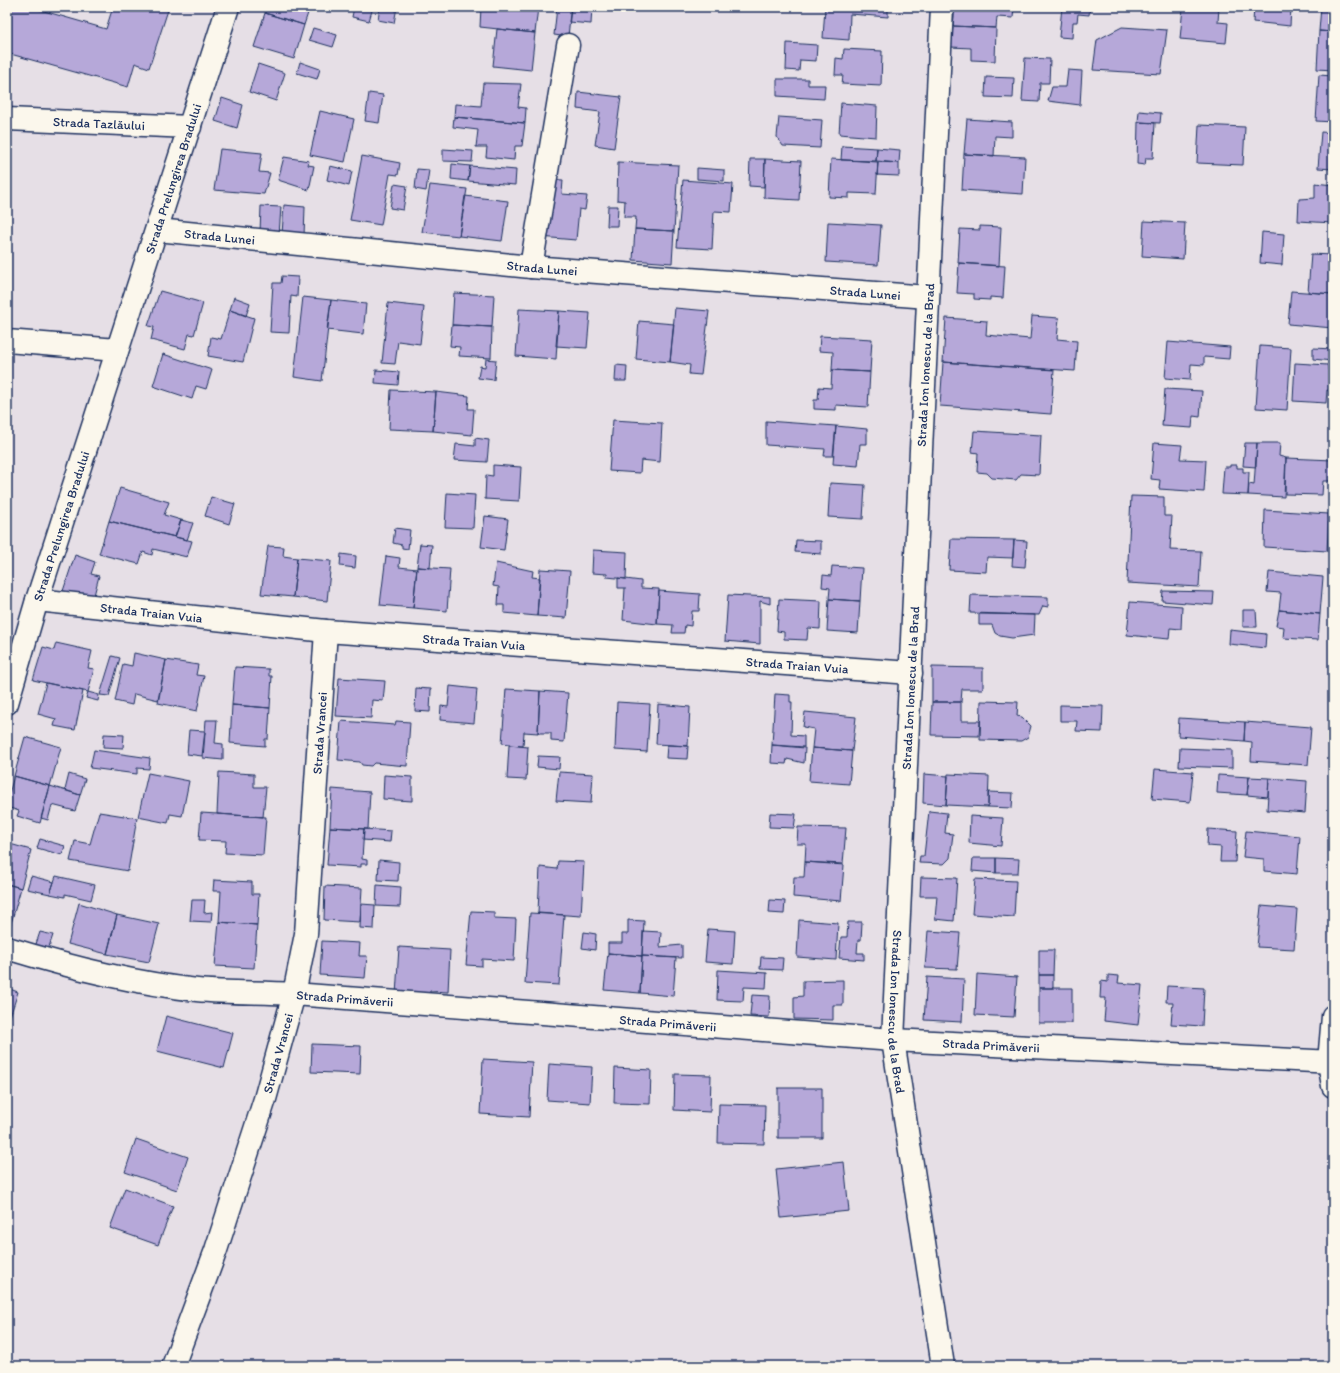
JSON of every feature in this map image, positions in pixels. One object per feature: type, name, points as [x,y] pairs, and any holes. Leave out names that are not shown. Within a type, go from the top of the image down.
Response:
[{"type":"street","name":"Strada Prelungirea Bradului","points":[[7,702],[37,600],[228,7]]},
{"type":"street","name":"Strada Ion Ionescu de la Brad","points":[[942,7],[893,1040],[943,1366]]},
{"type":"street","points":[[531,267],[568,45]]},
{"type":"street","name":"Strada Tazlăului","points":[[7,118],[190,127]]},
{"type":"street","name":"Strada Lunei","points":[[157,230],[531,267],[928,297]]},
{"type":"street","points":[[7,341],[117,350]]},
{"type":"street","name":"Strada Traian Vuia","points":[[37,600],[326,631],[911,673]]},
{"type":"street","name":"Strada Vrancei","points":[[177,1365],[265,1099],[294,994],[306,934],[326,631]]},
{"type":"street","name":"Strada Primăverii","points":[[7,948],[32,956],[119,978],[198,990],[294,994],[893,1040],[1331,1062]]},
{"type":"street","points":[[1333,1016],[1331,1062],[1333,1086]]},
{"type":"building","points":[[7,7],[30,7],[106,29],[113,7],[169,7],[149,68],[135,63],[128,87],[7,53]]},
{"type":"building","points":[[266,7],[310,7],[304,25],[265,13]]},
{"type":"building","points":[[354,7],[373,7],[369,21],[352,17]]},
{"type":"building","points":[[380,7],[397,7],[394,23],[378,20]]},
{"type":"building","points":[[481,7],[538,7],[535,33],[480,27]]},
{"type":"building","points":[[557,7],[571,7],[568,37],[554,35]]},
{"type":"building","points":[[571,7],[592,7],[591,24],[569,22]]},
{"type":"building","points":[[825,7],[888,7],[888,17],[850,14],[849,40],[823,38]]},
{"type":"building","points":[[955,7],[1014,7],[1013,18],[997,17],[996,28],[953,26]]},
{"type":"building","points":[[1062,7],[1090,7],[1089,15],[1078,14],[1077,22],[1073,22],[1072,38],[1059,37]]},
{"type":"building","points":[[1183,7],[1219,7],[1218,22],[1228,23],[1226,43],[1180,39]]},
{"type":"building","points":[[1254,7],[1291,7],[1290,26],[1253,22]]},
{"type":"building","points":[[1321,7],[1333,7],[1333,32],[1319,31]]},
{"type":"building","points":[[265,13],[304,25],[294,59],[254,47]]},
{"type":"building","points":[[953,26],[996,28],[995,61],[971,60],[971,48],[951,47]]},
{"type":"building","points":[[1122,27],[1167,30],[1161,74],[1093,70],[1097,40]]},
{"type":"building","points":[[313,28],[337,35],[333,47],[309,40]]},
{"type":"building","points":[[497,29],[535,33],[531,70],[493,66]]},
{"type":"building","points":[[1319,31],[1333,32],[1333,70],[1317,69]]},
{"type":"building","points":[[787,43],[817,45],[816,61],[800,60],[799,71],[786,70]]},
{"type":"building","points":[[844,49],[882,51],[881,86],[842,84],[843,75],[835,75],[836,58],[843,59]]},
{"type":"building","points":[[1025,58],[1050,59],[1049,83],[1040,83],[1039,102],[1022,101]]},
{"type":"building","points":[[300,62],[320,69],[317,79],[297,73]]},
{"type":"building","points":[[258,64],[285,73],[276,101],[249,92]]},
{"type":"building","points":[[1068,70],[1082,71],[1080,105],[1048,101],[1052,87],[1066,87]]},
{"type":"building","points":[[1319,75],[1333,76],[1333,122],[1316,121]]},
{"type":"building","points":[[986,77],[1014,78],[1013,98],[985,97]]},
{"type":"building","points":[[777,79],[808,79],[808,85],[825,85],[824,99],[777,96]]},
{"type":"building","points":[[483,83],[521,84],[518,107],[526,108],[525,123],[454,117],[455,104],[481,106]]},
{"type":"building","points":[[578,92],[621,97],[614,148],[595,145],[600,112],[577,109]]},
{"type":"building","points":[[369,93],[383,95],[379,123],[365,121]]},
{"type":"building","points":[[222,98],[243,105],[237,128],[215,121]]},
{"type":"building","points":[[841,103],[877,106],[876,137],[839,134]]},
{"type":"building","points":[[320,111],[354,119],[345,162],[310,155]]},
{"type":"building","points":[[1139,111],[1161,113],[1160,123],[1138,122]]},
{"type":"building","points":[[454,117],[525,123],[522,146],[515,146],[514,160],[486,157],[487,147],[476,147],[478,130],[453,127]]},
{"type":"building","points":[[779,117],[822,120],[820,148],[783,146],[777,137]]},
{"type":"building","points":[[967,119],[1012,122],[1012,137],[995,136],[994,156],[964,154]]},
{"type":"building","points":[[1138,122],[1155,123],[1153,158],[1146,158],[1145,165],[1137,164]]},
{"type":"building","points":[[1199,125],[1245,127],[1243,165],[1197,163]]},
{"type":"building","points":[[1321,132],[1333,133],[1333,169],[1318,168]]},
{"type":"building","points":[[842,146],[877,148],[876,161],[841,160]]},
{"type":"building","points":[[877,148],[900,150],[899,163],[876,161]]},
{"type":"building","points":[[220,149],[262,153],[259,172],[270,173],[264,194],[214,190]]},
{"type":"building","points":[[443,149],[473,151],[472,162],[443,161]]},
{"type":"building","points":[[964,154],[1025,157],[1023,194],[962,190]]},
{"type":"building","points":[[362,156],[400,163],[398,175],[390,174],[381,225],[350,220]]},
{"type":"building","points":[[284,157],[309,161],[308,165],[314,166],[309,190],[278,180]]},
{"type":"building","points":[[750,159],[765,159],[764,187],[749,186]]},
{"type":"building","points":[[765,159],[801,161],[799,200],[764,198]]},
{"type":"building","points":[[831,159],[878,162],[876,194],[849,193],[849,198],[829,197]]},
{"type":"building","points":[[618,162],[678,165],[674,231],[635,229],[636,217],[624,217],[625,201],[617,200]]},
{"type":"building","points":[[878,162],[899,163],[899,176],[877,175]]},
{"type":"building","points":[[452,164],[470,166],[468,181],[451,179]]},
{"type":"building","points":[[330,166],[352,171],[349,186],[327,180]]},
{"type":"building","points":[[470,166],[516,170],[515,185],[468,181]]},
{"type":"building","points":[[697,168],[724,170],[724,181],[697,179]]},
{"type":"building","points":[[417,169],[429,170],[426,191],[415,189]]},
{"type":"building","points":[[547,179],[563,180],[562,194],[587,196],[585,210],[579,209],[576,240],[540,237]]},
{"type":"building","points":[[683,180],[733,184],[731,212],[714,211],[712,249],[677,247]]},
{"type":"building","points":[[1315,183],[1333,185],[1333,223],[1298,221],[1299,199],[1315,198]]},
{"type":"building","points":[[394,184],[407,186],[403,210],[390,208]]},
{"type":"building","points":[[430,185],[467,189],[459,236],[422,232]]},
{"type":"building","points":[[465,196],[508,201],[502,241],[459,236]]},
{"type":"building","points":[[284,205],[305,207],[304,236],[282,234]]},
{"type":"building","points":[[261,206],[281,207],[279,235],[260,233]]},
{"type":"building","points":[[608,206],[618,206],[617,226],[607,226]]},
{"type":"building","points":[[1144,221],[1185,223],[1183,259],[1142,256]]},
{"type":"building","points":[[828,222],[881,225],[878,265],[826,262]]},
{"type":"building","points":[[980,226],[1001,227],[999,266],[958,263],[960,229],[980,230]]},
{"type":"building","points":[[635,229],[674,231],[672,263],[633,260]]},
{"type":"building","points":[[1262,232],[1284,234],[1282,265],[1260,263]]},
{"type":"building","points":[[1311,254],[1333,255],[1333,294],[1308,292]]},
{"type":"building","points":[[959,263],[1005,266],[1003,298],[990,297],[990,300],[974,299],[974,294],[957,293]]},
{"type":"building","points":[[282,276],[298,277],[297,297],[291,296],[289,333],[270,332],[273,283],[281,283]]},
{"type":"building","points":[[160,291],[203,303],[194,335],[189,334],[185,349],[151,340],[154,327],[148,326]]},
{"type":"building","points":[[1291,291],[1333,294],[1333,328],[1288,324]]},
{"type":"building","points":[[454,293],[494,295],[492,327],[452,325]]},
{"type":"building","points":[[234,297],[250,303],[246,316],[230,310]]},
{"type":"building","points":[[303,297],[331,300],[322,381],[294,377]]},
{"type":"building","points":[[331,300],[366,304],[363,334],[327,330]]},
{"type":"building","points":[[388,303],[424,307],[420,344],[398,341],[395,364],[382,363]]},
{"type":"building","points":[[675,308],[709,311],[701,375],[689,374],[690,365],[670,362]]},
{"type":"building","points":[[519,309],[559,311],[556,359],[516,356]]},
{"type":"building","points":[[230,310],[254,318],[243,362],[208,356],[211,337],[221,339]]},
{"type":"building","points":[[559,311],[590,313],[587,348],[556,346]]},
{"type":"building","points":[[1032,316],[1059,318],[1057,339],[1077,341],[1075,371],[943,362],[946,318],[987,321],[986,335],[1030,339]]},
{"type":"building","points":[[639,321],[674,324],[670,362],[636,359]]},
{"type":"building","points":[[452,325],[492,327],[491,358],[459,356],[460,347],[450,346]]},
{"type":"building","points":[[820,336],[872,339],[870,372],[832,370],[833,352],[819,351]]},
{"type":"building","points":[[1168,342],[1230,347],[1229,359],[1204,357],[1204,365],[1191,364],[1190,380],[1165,378]]},
{"type":"building","points":[[1260,346],[1291,348],[1287,410],[1256,408]]},
{"type":"building","points":[[1313,348],[1333,349],[1332,361],[1313,359]]},
{"type":"building","points":[[163,354],[212,370],[206,389],[196,386],[192,399],[153,386]]},
{"type":"building","points":[[486,359],[496,360],[494,380],[478,378],[480,366],[485,367]]},
{"type":"building","points":[[943,362],[1054,370],[1051,414],[940,406]]},
{"type":"building","points":[[1295,363],[1328,365],[1330,391],[1327,390],[1326,403],[1293,401]]},
{"type":"building","points":[[616,365],[627,366],[626,381],[615,381]]},
{"type":"building","points":[[376,370],[399,372],[398,385],[375,383]]},
{"type":"building","points":[[832,370],[870,372],[868,407],[836,405],[836,410],[814,409],[814,400],[818,400],[819,387],[831,388]]},
{"type":"building","points":[[1165,389],[1202,391],[1200,417],[1193,416],[1192,428],[1162,426]]},
{"type":"building","points":[[391,390],[436,392],[433,431],[389,429]]},
{"type":"building","points":[[436,392],[469,396],[468,409],[474,409],[472,435],[433,431]]},
{"type":"building","points":[[613,420],[662,423],[660,462],[641,460],[640,473],[609,471]]},
{"type":"building","points":[[766,421],[836,426],[833,456],[824,456],[825,449],[766,445]]},
{"type":"building","points":[[836,426],[867,429],[867,444],[860,444],[858,466],[833,464]]},
{"type":"building","points":[[974,431],[1041,435],[1039,475],[1021,474],[1016,480],[992,478],[987,473],[977,472],[978,453],[972,452]]},
{"type":"building","points":[[475,438],[489,440],[487,462],[454,460],[456,444],[475,446]]},
{"type":"building","points":[[1154,443],[1182,445],[1180,459],[1206,460],[1204,492],[1159,489],[1160,480],[1151,479]]},
{"type":"building","points":[[1245,443],[1257,443],[1256,467],[1243,466]]},
{"type":"building","points":[[1257,443],[1280,443],[1279,456],[1286,458],[1284,497],[1248,495],[1249,484],[1254,485]]},
{"type":"building","points":[[1286,458],[1333,460],[1333,481],[1323,481],[1322,495],[1285,494]]},
{"type":"building","points":[[493,465],[521,467],[519,501],[485,499],[486,475],[493,476]]},
{"type":"building","points":[[1230,465],[1237,465],[1237,468],[1243,468],[1243,472],[1249,472],[1248,495],[1222,494],[1224,467],[1230,467]]},
{"type":"building","points":[[830,483],[865,485],[863,519],[828,517]]},
{"type":"building","points":[[120,488],[169,502],[164,515],[181,520],[175,537],[109,521]]},
{"type":"building","points":[[447,493],[475,495],[473,528],[445,527]]},
{"type":"building","points":[[1131,496],[1164,497],[1164,516],[1172,516],[1170,550],[1201,551],[1199,587],[1127,583]]},
{"type":"building","points":[[211,497],[235,504],[229,524],[205,516]]},
{"type":"building","points":[[1265,510],[1329,514],[1327,551],[1264,547]]},
{"type":"building","points":[[485,516],[508,519],[504,550],[481,547]]},
{"type":"building","points":[[181,520],[193,523],[187,540],[175,537]]},
{"type":"building","points":[[109,521],[192,541],[187,557],[153,549],[152,555],[143,552],[139,564],[99,554]]},
{"type":"building","points":[[395,528],[410,530],[408,549],[402,548],[402,545],[393,543]]},
{"type":"building","points":[[951,539],[1014,540],[1013,558],[987,557],[986,572],[949,570]]},
{"type":"building","points":[[796,540],[821,541],[821,554],[795,552]]},
{"type":"building","points":[[1014,540],[1027,541],[1025,567],[1012,566]]},
{"type":"building","points":[[420,544],[432,545],[430,568],[417,567]]},
{"type":"building","points":[[268,546],[284,547],[283,556],[297,558],[293,597],[261,594]]},
{"type":"building","points":[[593,550],[627,552],[626,579],[607,577],[607,574],[592,573]]},
{"type":"building","points":[[341,554],[356,556],[355,568],[340,566]]},
{"type":"building","points":[[75,555],[95,562],[91,574],[99,576],[92,603],[61,597]]},
{"type":"building","points":[[386,556],[400,558],[399,567],[417,569],[413,608],[380,605]]},
{"type":"building","points":[[297,558],[331,561],[327,601],[293,597]]},
{"type":"building","points":[[496,563],[533,571],[532,577],[540,578],[537,616],[504,613],[504,605],[498,605],[499,587],[493,586]]},
{"type":"building","points":[[832,566],[862,568],[860,601],[829,599],[830,588],[822,587],[823,575],[831,576]]},
{"type":"building","points":[[417,567],[450,569],[447,611],[413,608]]},
{"type":"building","points":[[540,569],[570,571],[566,618],[537,616]]},
{"type":"building","points":[[1269,572],[1323,577],[1320,614],[1279,610],[1281,593],[1267,592]]},
{"type":"building","points":[[618,578],[641,581],[641,588],[659,589],[657,624],[623,620],[625,588],[618,588]]},
{"type":"building","points":[[659,591],[700,594],[699,611],[692,611],[691,626],[685,625],[684,633],[672,633],[673,625],[657,624]]},
{"type":"building","points":[[1163,591],[1214,592],[1213,605],[1162,601]]},
{"type":"building","points":[[728,595],[770,597],[770,604],[760,601],[760,644],[725,641]]},
{"type":"building","points":[[971,595],[1048,597],[1048,607],[1043,606],[1039,615],[970,613]]},
{"type":"building","points":[[779,599],[821,601],[820,629],[808,628],[807,640],[784,639],[784,632],[777,631]]},
{"type":"building","points":[[829,599],[860,601],[858,633],[827,631]]},
{"type":"building","points":[[1130,602],[1182,606],[1181,629],[1170,628],[1169,639],[1127,635]]},
{"type":"building","points":[[1243,610],[1256,610],[1257,627],[1243,627]]},
{"type":"building","points":[[1279,610],[1320,614],[1318,640],[1283,638],[1284,627],[1276,626]]},
{"type":"building","points":[[979,614],[1035,615],[1034,635],[1012,638],[1000,636],[995,633],[992,625],[979,625]]},
{"type":"building","points":[[1230,630],[1266,634],[1265,648],[1229,644]]},
{"type":"building","points":[[56,643],[92,651],[88,668],[94,669],[88,692],[33,680],[43,647],[54,650]]},
{"type":"building","points":[[134,653],[166,660],[158,700],[134,694],[132,705],[115,701],[123,664],[132,666]]},
{"type":"building","points":[[112,656],[120,658],[109,696],[100,695]]},
{"type":"building","points":[[166,660],[198,665],[196,675],[204,676],[197,711],[158,703]]},
{"type":"building","points":[[235,667],[269,669],[269,676],[272,676],[270,708],[232,705]]},
{"type":"building","points":[[932,667],[983,668],[983,689],[962,689],[961,702],[932,702]]},
{"type":"building","points":[[339,678],[385,681],[383,701],[372,700],[371,718],[336,716]]},
{"type":"building","points":[[46,683],[83,691],[75,730],[54,726],[56,719],[38,714]]},
{"type":"building","points":[[450,686],[477,689],[474,723],[440,720],[441,706],[448,707]]},
{"type":"building","points":[[416,688],[431,689],[430,712],[415,711]]},
{"type":"building","points":[[506,689],[540,691],[538,733],[524,732],[523,746],[502,743]]},
{"type":"building","points":[[540,691],[568,693],[564,742],[551,741],[551,733],[538,733]]},
{"type":"building","points":[[88,692],[99,695],[98,701],[86,698]]},
{"type":"building","points":[[775,694],[790,695],[790,702],[792,702],[791,735],[804,736],[804,747],[772,745]]},
{"type":"building","points":[[981,701],[1018,702],[1017,716],[1022,717],[1031,726],[1028,737],[1021,741],[980,740]]},
{"type":"building","points":[[617,702],[650,704],[647,752],[615,750]]},
{"type":"building","points":[[932,702],[961,702],[961,721],[980,721],[979,736],[931,735]]},
{"type":"building","points":[[658,704],[690,707],[688,746],[656,744]]},
{"type":"building","points":[[232,705],[270,708],[268,739],[265,739],[265,746],[230,743]]},
{"type":"building","points":[[1060,705],[1103,706],[1102,732],[1076,731],[1077,721],[1060,721]]},
{"type":"building","points":[[805,712],[856,717],[852,751],[812,748],[814,729],[803,727]]},
{"type":"building","points":[[1179,718],[1245,722],[1244,741],[1178,736]]},
{"type":"building","points":[[206,720],[217,720],[215,743],[223,744],[223,760],[203,758]]},
{"type":"building","points":[[341,721],[395,725],[396,721],[410,722],[407,766],[374,763],[371,766],[362,765],[360,762],[338,760]]},
{"type":"building","points":[[1245,722],[1311,727],[1308,765],[1251,761],[1252,742],[1244,741]]},
{"type":"building","points":[[189,730],[205,731],[202,756],[187,754]]},
{"type":"building","points":[[104,734],[124,735],[123,748],[103,747]]},
{"type":"building","points":[[25,737],[61,747],[50,786],[14,776]]},
{"type":"building","points":[[509,745],[528,747],[526,780],[507,779]]},
{"type":"building","points":[[667,745],[688,746],[687,759],[666,758]]},
{"type":"building","points":[[772,745],[805,748],[804,763],[787,759],[786,764],[771,763]]},
{"type":"building","points":[[812,748],[852,751],[849,784],[809,781]]},
{"type":"building","points":[[1180,748],[1232,750],[1232,768],[1179,766]]},
{"type":"building","points":[[94,750],[150,758],[149,769],[137,768],[137,774],[90,768]]},
{"type":"building","points":[[538,756],[560,757],[559,769],[537,767]]},
{"type":"building","points":[[1155,769],[1193,772],[1190,802],[1152,799]]},
{"type":"building","points":[[219,772],[254,774],[254,787],[266,787],[263,817],[217,814]]},
{"type":"building","points":[[559,772],[593,774],[591,803],[556,801]]},
{"type":"building","points":[[148,773],[189,781],[182,816],[170,814],[168,823],[138,817]]},
{"type":"building","points":[[69,774],[85,779],[80,795],[65,790]]},
{"type":"building","points":[[924,774],[948,776],[946,805],[923,803]]},
{"type":"building","points":[[948,774],[989,776],[988,807],[946,805]]},
{"type":"building","points":[[384,775],[412,777],[412,801],[383,799]]},
{"type":"building","points":[[1218,775],[1249,777],[1247,795],[1217,793]]},
{"type":"building","points":[[14,776],[50,786],[40,823],[17,816],[19,811],[7,807],[7,801]]},
{"type":"building","points":[[1249,777],[1269,778],[1268,797],[1247,795]]},
{"type":"building","points":[[1269,778],[1307,781],[1305,813],[1267,810]]},
{"type":"building","points":[[50,786],[80,795],[75,811],[52,805],[48,820],[41,818]]},
{"type":"building","points":[[332,789],[370,792],[368,829],[330,827]]},
{"type":"building","points":[[988,792],[1013,793],[1012,808],[988,807]]},
{"type":"building","points":[[929,811],[947,813],[945,833],[953,834],[950,858],[944,864],[919,863],[920,856],[924,856]]},
{"type":"building","points":[[99,812],[137,818],[128,871],[70,861],[75,841],[90,844]]},
{"type":"building","points":[[201,813],[266,817],[263,855],[225,853],[226,841],[199,840]]},
{"type":"building","points":[[770,813],[796,814],[794,828],[769,827]]},
{"type":"building","points":[[970,816],[1003,818],[1001,846],[969,843]]},
{"type":"building","points":[[330,827],[364,829],[362,859],[367,860],[367,864],[361,864],[361,867],[327,865]]},
{"type":"building","points":[[798,827],[846,828],[843,864],[805,862],[806,844],[797,844]]},
{"type":"building","points":[[364,829],[391,831],[390,842],[363,840]]},
{"type":"building","points":[[1208,829],[1237,831],[1235,862],[1220,862],[1221,847],[1207,846]]},
{"type":"building","points":[[1246,831],[1300,836],[1297,874],[1264,871],[1264,859],[1243,857]]},
{"type":"building","points":[[40,839],[65,846],[62,855],[37,848]]},
{"type":"building","points":[[10,844],[31,850],[21,888],[7,884],[7,849],[9,850]]},
{"type":"building","points":[[973,858],[996,858],[996,873],[972,871]]},
{"type":"building","points":[[996,858],[1019,859],[1018,873],[996,873]]},
{"type":"building","points":[[379,860],[399,862],[398,881],[378,880]]},
{"type":"building","points":[[558,861],[584,862],[581,916],[538,913],[540,867],[557,869]]},
{"type":"building","points":[[805,862],[844,865],[841,901],[793,897],[794,877],[804,877]]},
{"type":"building","points":[[31,876],[54,882],[50,894],[27,889]]},
{"type":"building","points":[[56,876],[95,885],[91,900],[65,894],[65,897],[50,894]]},
{"type":"building","points":[[921,877],[957,878],[954,921],[935,919],[937,896],[920,896]]},
{"type":"building","points":[[975,879],[1016,881],[1014,917],[972,914]]},
{"type":"building","points":[[214,880],[252,882],[252,894],[259,894],[257,925],[219,922],[221,891],[213,891]]},
{"type":"building","points":[[7,884],[21,888],[10,927],[7,926]]},
{"type":"building","points":[[377,885],[401,887],[400,907],[376,906]]},
{"type":"building","points":[[325,886],[362,888],[360,922],[324,920]]},
{"type":"building","points":[[192,900],[205,900],[204,913],[212,912],[211,922],[190,921]]},
{"type":"building","points":[[770,900],[785,901],[784,914],[769,913]]},
{"type":"building","points":[[79,903],[117,915],[107,954],[68,944]]},
{"type":"building","points":[[361,904],[375,905],[374,929],[360,928]]},
{"type":"building","points":[[1261,906],[1297,909],[1294,949],[1257,947]]},
{"type":"building","points":[[471,911],[494,912],[494,918],[516,919],[514,961],[482,959],[482,966],[466,965]]},
{"type":"building","points":[[530,913],[564,915],[559,985],[525,983]]},
{"type":"building","points":[[117,915],[159,924],[149,962],[107,954]]},
{"type":"building","points":[[628,920],[644,921],[642,956],[608,953],[608,943],[622,943],[622,934],[628,934]]},
{"type":"building","points":[[799,920],[838,923],[836,960],[797,957]]},
{"type":"building","points":[[219,922],[257,925],[254,968],[215,966]]},
{"type":"building","points":[[848,922],[862,922],[861,940],[858,940],[857,953],[864,953],[864,960],[839,958],[841,937],[847,937]]},
{"type":"building","points":[[708,929],[735,931],[733,964],[705,962]]},
{"type":"building","points":[[643,931],[661,932],[660,947],[682,945],[682,958],[642,956]]},
{"type":"building","points":[[928,931],[960,933],[957,969],[925,968]]},
{"type":"building","points":[[40,932],[53,935],[48,950],[35,947]]},
{"type":"building","points":[[584,932],[596,934],[595,950],[582,948]]},
{"type":"building","points":[[322,941],[360,943],[359,956],[367,956],[365,978],[320,975]]},
{"type":"building","points":[[399,947],[450,950],[448,992],[430,991],[429,997],[396,995]]},
{"type":"building","points":[[1039,950],[1054,950],[1053,975],[1039,975]]},
{"type":"building","points":[[608,953],[642,956],[640,993],[604,990]]},
{"type":"building","points":[[642,956],[676,958],[673,996],[640,993]]},
{"type":"building","points":[[761,957],[783,958],[782,970],[760,969]]},
{"type":"building","points":[[718,970],[767,973],[766,988],[744,987],[743,1001],[717,1000]]},
{"type":"building","points":[[977,974],[1017,977],[1014,1017],[975,1015]]},
{"type":"building","points":[[1039,975],[1053,975],[1053,988],[1039,988]]},
{"type":"building","points":[[1108,975],[1119,976],[1118,983],[1142,985],[1138,1025],[1104,1021],[1106,998],[1100,998],[1101,981],[1108,982]]},
{"type":"building","points":[[927,977],[964,979],[962,1022],[924,1020]]},
{"type":"building","points":[[843,980],[843,1005],[833,1005],[833,1020],[794,1019],[794,997],[803,996],[803,981]]},
{"type":"building","points":[[1167,986],[1204,988],[1202,1026],[1171,1024],[1173,1002],[1166,1002]]},
{"type":"building","points":[[7,988],[18,992],[7,1026]]},
{"type":"building","points":[[1039,988],[1072,988],[1072,1023],[1039,1023]]},
{"type":"building","points":[[752,995],[770,996],[769,1017],[750,1016]]},
{"type":"building","points":[[166,1016],[233,1033],[224,1068],[157,1051]]},
{"type":"building","points":[[312,1044],[361,1046],[360,1074],[311,1072]]},
{"type":"building","points":[[483,1059],[532,1062],[529,1117],[480,1114]]},
{"type":"building","points":[[549,1064],[592,1067],[590,1103],[547,1100]]},
{"type":"building","points":[[615,1068],[651,1070],[650,1104],[614,1103]]},
{"type":"building","points":[[675,1074],[711,1075],[710,1112],[674,1110]]},
{"type":"building","points":[[778,1088],[822,1088],[822,1138],[778,1138]]},
{"type":"building","points":[[719,1104],[765,1105],[764,1144],[718,1143]]},
{"type":"building","points":[[136,1139],[188,1157],[177,1190],[125,1172]]},
{"type":"building","points":[[844,1162],[849,1211],[781,1218],[776,1169]]},
{"type":"building","points":[[125,1188],[173,1206],[158,1245],[110,1228]]}]
